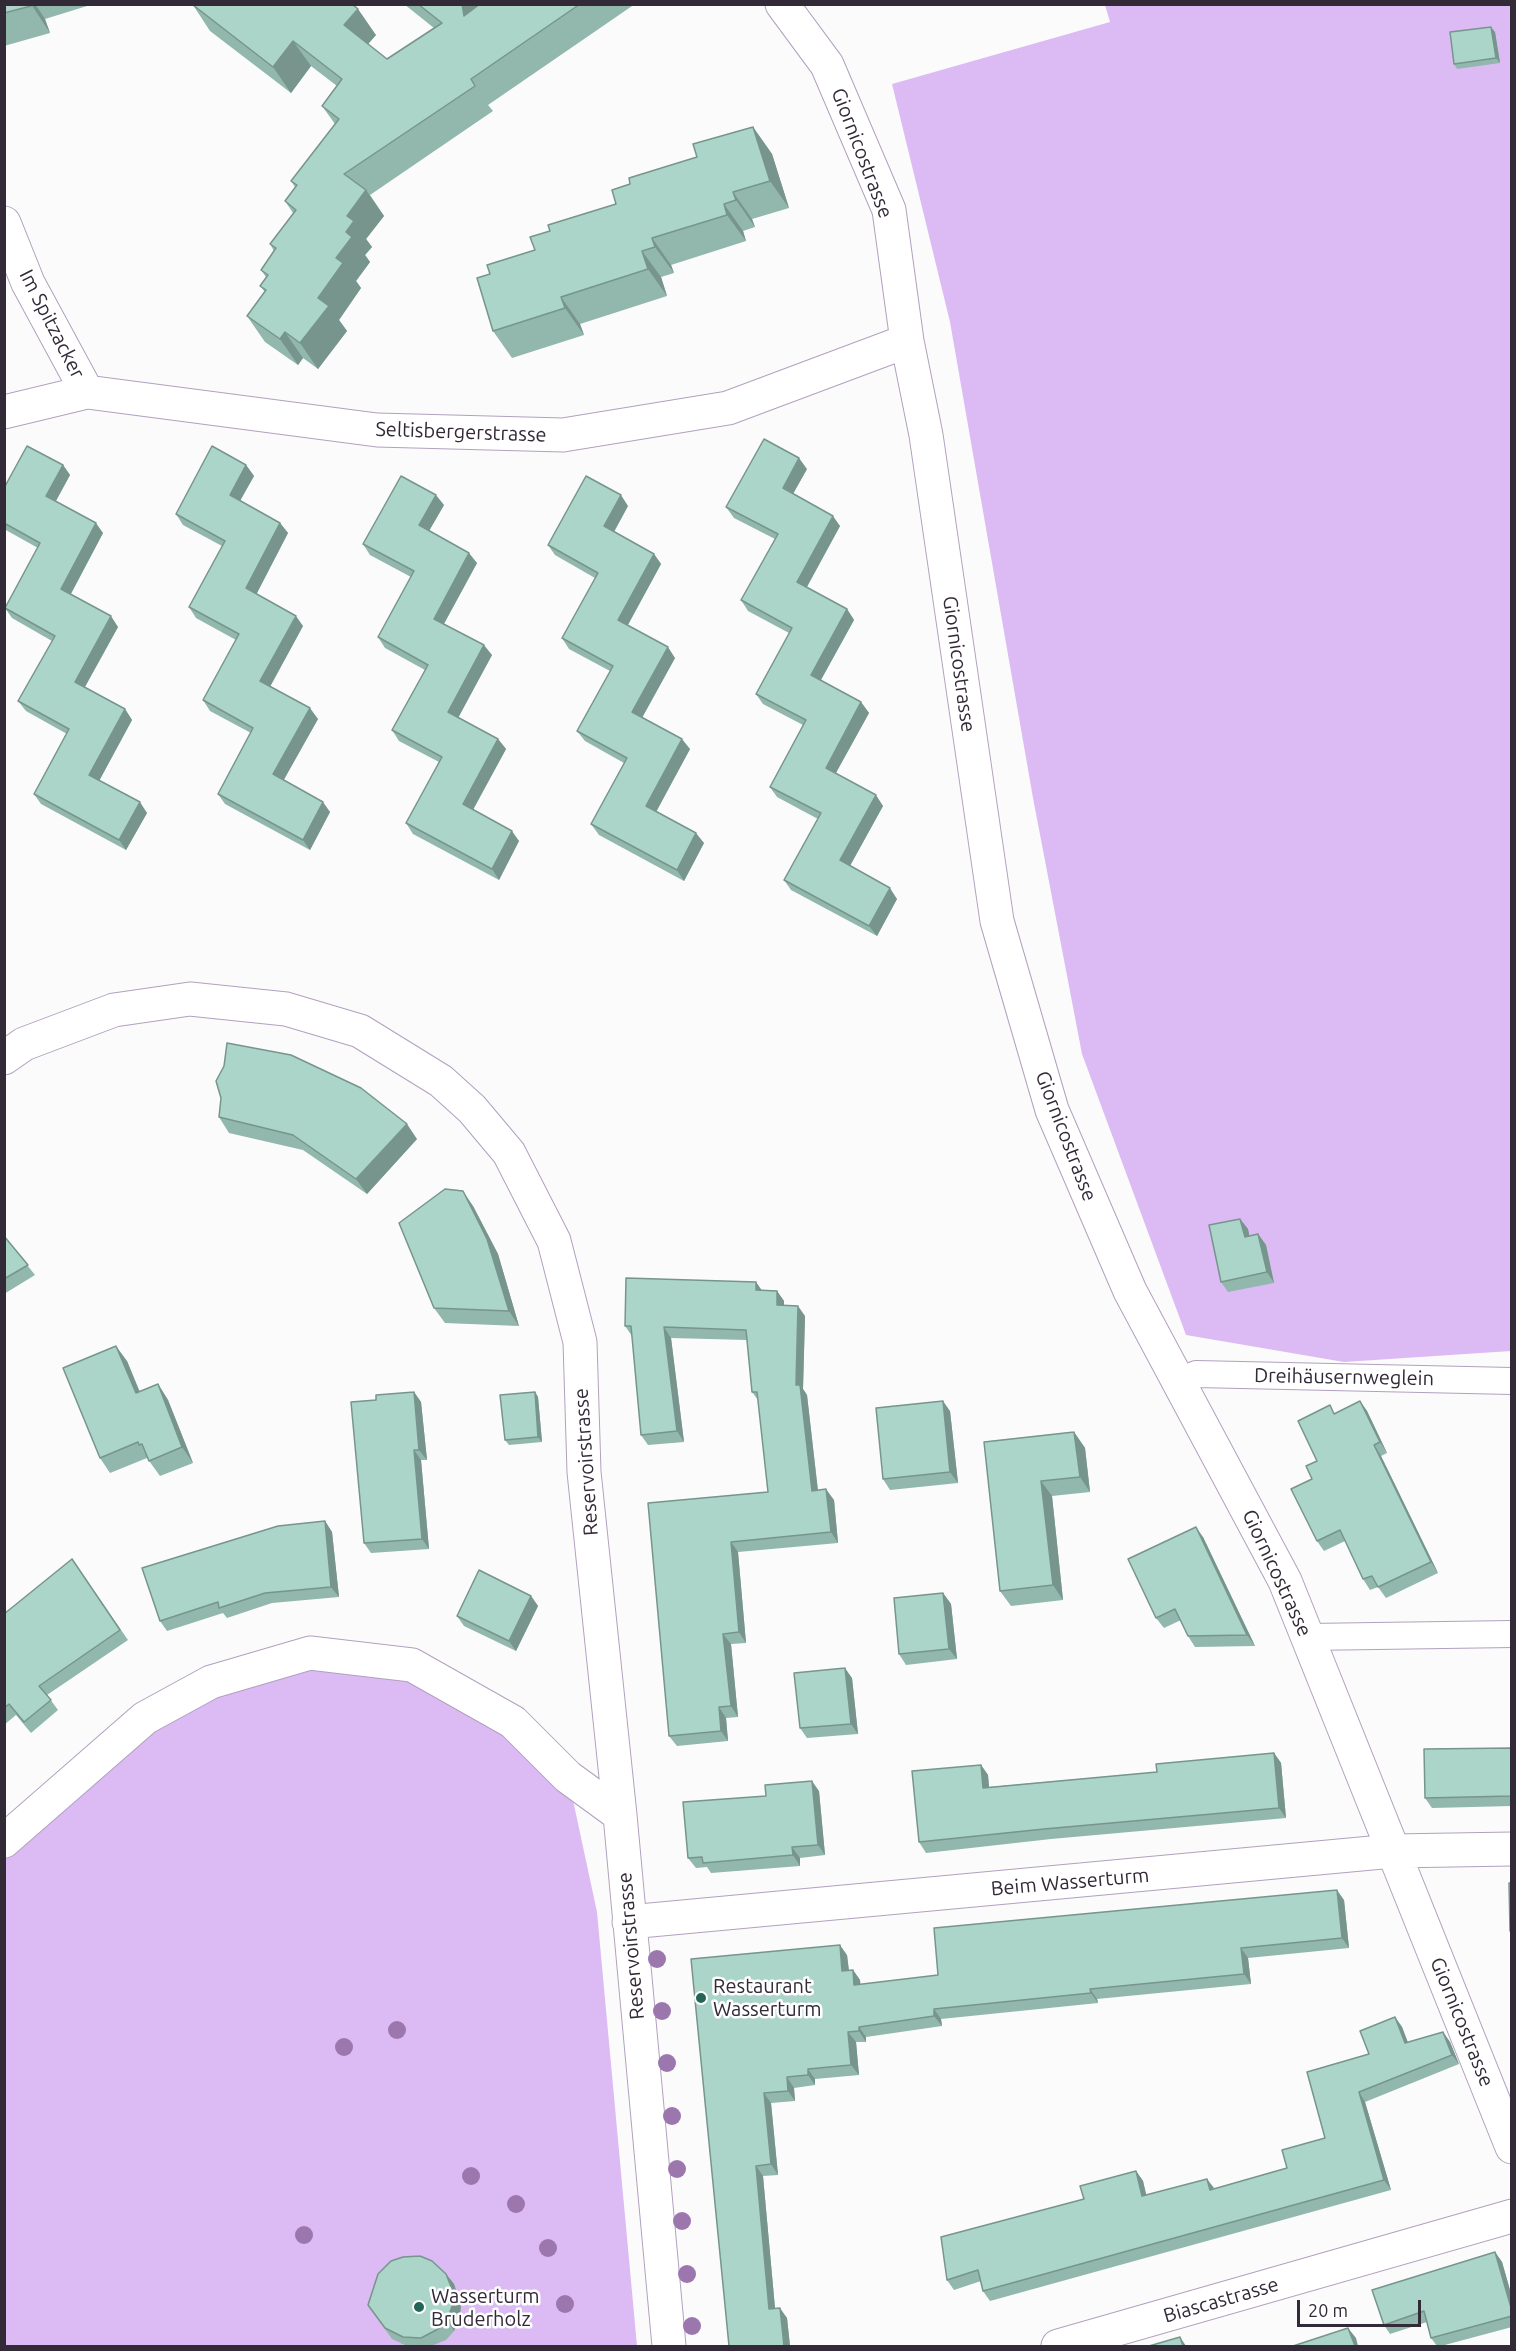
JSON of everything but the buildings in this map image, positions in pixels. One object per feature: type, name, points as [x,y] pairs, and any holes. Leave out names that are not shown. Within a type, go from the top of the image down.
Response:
[{"type":"street","name":"Giornicostrasse","points":[[782,4],[827,65],[889,210],[907,341],[926,435],[997,921],[1052,1110],[1130,1292],[1285,1581],[1512,2147]]},
{"type":"street","name":"Im Spitzacker","points":[[4,223],[28,283],[87,392]]},
{"type":"street","name":"Seltisbergerstrasse","points":[[4,412],[87,392],[377,430],[563,435],[728,408],[907,341]]},
{"type":"street","name":"Reservoirstrasse","points":[[4,1058],[24,1044],[114,1010],[190,999],[286,1009],[360,1031],[441,1081],[472,1110],[509,1154],[554,1241],[580,1342],[584,1472],[620,1815],[669,2346]]},
{"type":"street","points":[[7,1835],[145,1718],[211,1682],[309,1653],[412,1665],[513,1722],[568,1777],[620,1815]]},
{"type":"street","name":"Beim Wasserturm","points":[[629,1922],[1393,1851],[1512,1849]]},
{"type":"street","name":"Biascastrasse","points":[[1066,2345],[1512,2216]]},
{"type":"lane","name":"Dreihäusernweglein","points":[[1178,1382],[1196,1374],[1512,1381]]},
{"type":"lane","points":[[1308,1637],[1512,1634]]},
{"type":"shaded area","points":[[1105,5],[1511,5],[1511,1351],[1344,1362],[1186,1335],[1082,1054],[1033,798],[950,322],[892,84],[1110,22]]},
{"type":"shaded area","points":[[310,1653],[412,1665],[568,1777],[597,1912],[637,2346],[5,2346],[4,1841],[145,1718]]},
{"type":"place","name":"Restaurant Wasserturm","points":[[701,1998]]},
{"type":"place","name":"Wasserturm Bruderholz","points":[[419,2307]]}]
